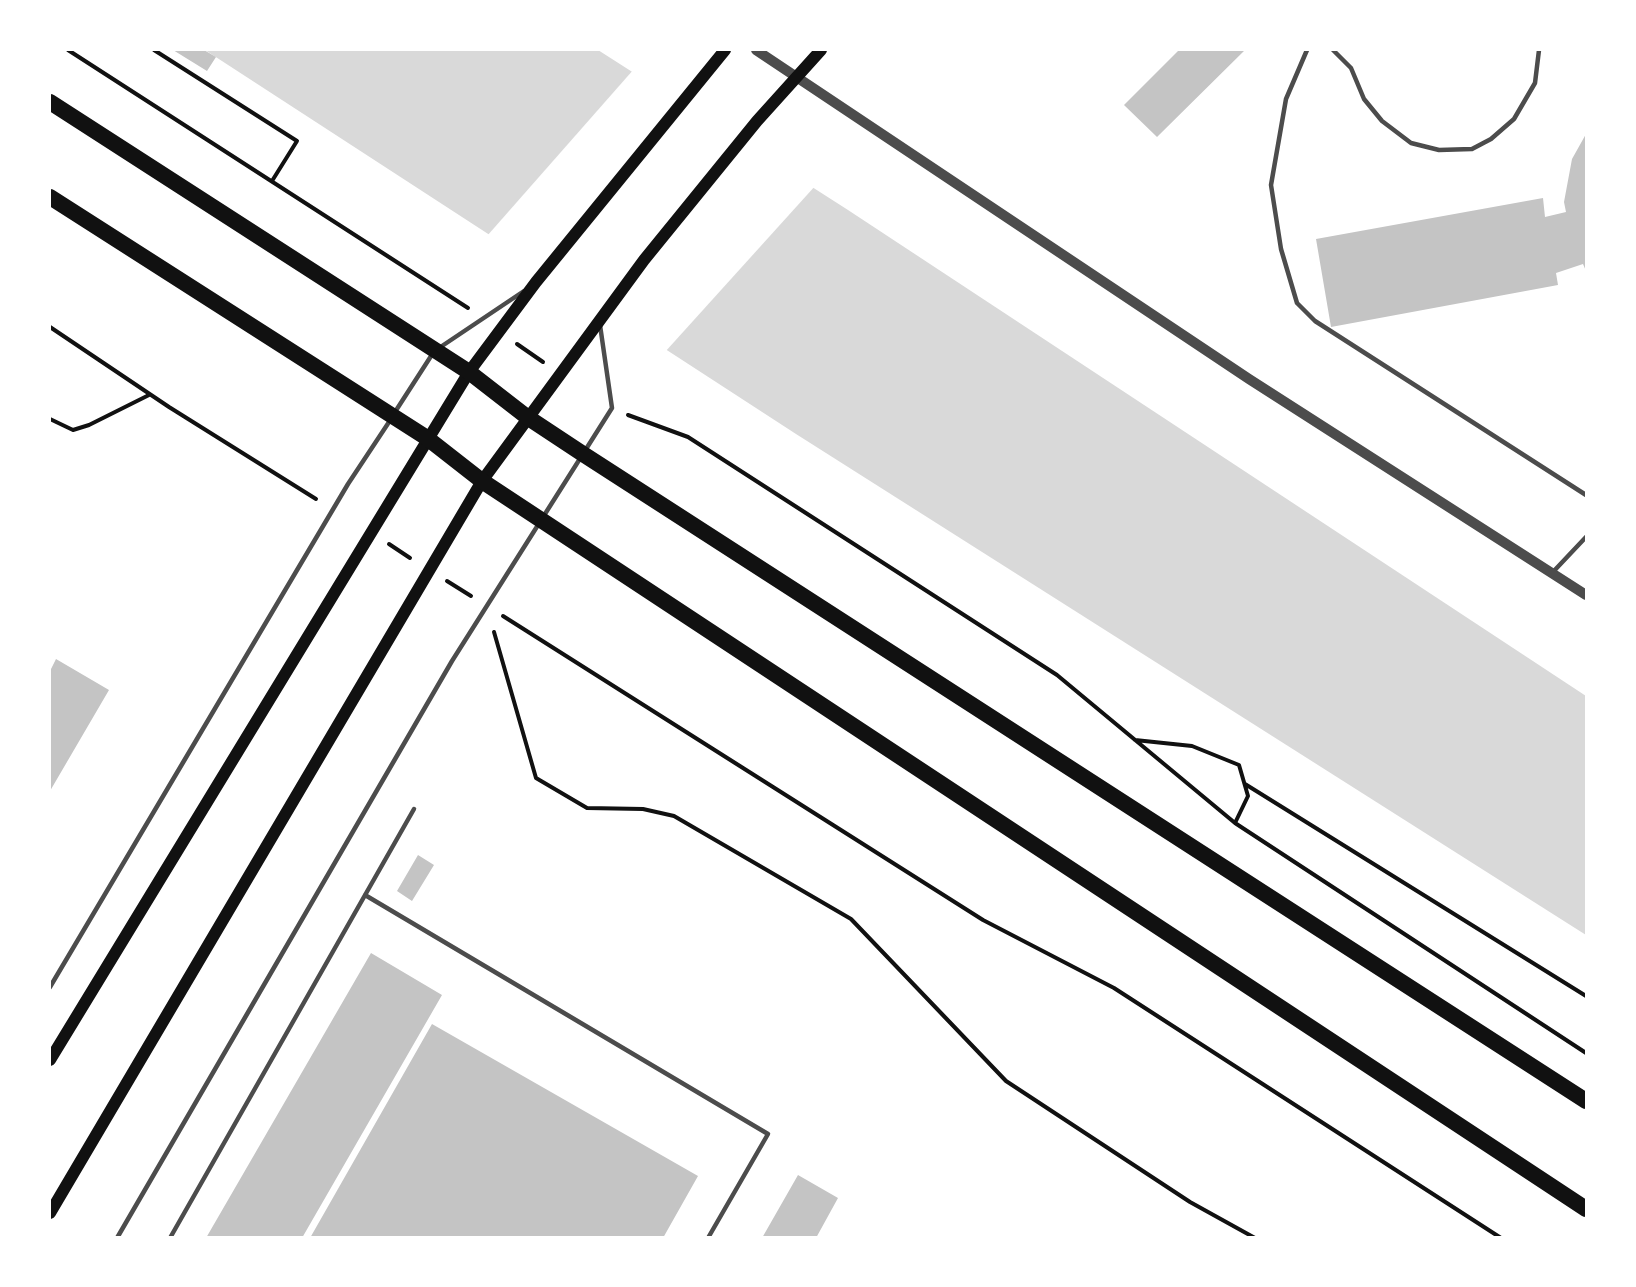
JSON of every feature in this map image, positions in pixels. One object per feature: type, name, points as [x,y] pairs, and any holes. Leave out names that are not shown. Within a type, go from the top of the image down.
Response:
[{"type":"highway","points":[[50,102],[469,372],[527,417],[583,454],[1587,1101]]},
{"type":"highway","points":[[50,197],[427,438],[482,481],[1587,1209]]},
{"type":"main road","points":[[50,1060],[469,372],[536,282],[725,50]]},
{"type":"main road","points":[[50,1213],[482,481],[599,318],[757,121],[820,50]]},
{"type":"street","points":[[756,50],[1249,379],[1587,595]]},
{"type":"lane","points":[[1307,50],[1286,99],[1270,185],[1281,249],[1297,303],[1315,321],[1587,495]]},
{"type":"lane","points":[[1333,50],[1351,68],[1364,99],[1382,122],[1411,143],[1439,150],[1472,149],[1491,139],[1514,119],[1535,83],[1539,50]]},
{"type":"lane","points":[[50,987],[333,509],[435,350],[536,282]]},
{"type":"lane","points":[[117,1238],[452,661],[612,408],[599,318]]},
{"type":"lane","points":[[1552,573],[1587,537]]},
{"type":"lane","points":[[170,1238],[414,809]]},
{"type":"lane","points":[[365,895],[768,1134],[708,1238]]},
{"type":"path","points":[[68,50],[483,318]]},
{"type":"path","points":[[154,50],[297,141],[272,181]]},
{"type":"path","points":[[50,327],[150,394],[333,509]]},
{"type":"path","points":[[500,331],[558,373]]},
{"type":"path","points":[[50,419],[73,430],[89,425],[150,394]]},
{"type":"path","points":[[612,408],[688,437],[1057,675],[1235,823],[1587,1053]]},
{"type":"path","points":[[370,532],[983,921],[1114,988],[1501,1238]]},
{"type":"path","points":[[487,606],[536,778],[587,808],[643,809],[674,816],[851,919],[1006,1081],[1190,1202],[1255,1238]]},
{"type":"path","points":[[1135,740],[1192,746],[1239,765],[1248,796],[1235,823]]},
{"type":"path","points":[[1245,784],[1587,996]]},
{"type":"shaded area","points":[[205,50],[598,50],[848,210],[1586,696],[1586,935],[796,434]]},
{"type":"pier","points":[[634,69],[816,185],[665,352],[487,236]]},
{"type":"building","points":[[173,50],[204,50],[216,57],[207,71]]},
{"type":"building","points":[[1179,50],[1245,50],[1157,137],[1124,105]]},
{"type":"building","points":[[1586,134],[1586,271],[1583,264],[1556,273],[1558,285],[1331,327],[1316,239],[1543,198],[1545,217],[1566,212],[1564,202],[1572,159]]},
{"type":"building","points":[[56,659],[109,690],[50,791],[50,671]]},
{"type":"building","points":[[418,855],[434,865],[412,901],[397,891]]},
{"type":"building","points":[[371,953],[442,995],[302,1238],[206,1238]]},
{"type":"building","points":[[432,1024],[698,1176],[663,1238],[310,1238]]},
{"type":"building","points":[[798,1175],[838,1198],[816,1238],[762,1238]]}]
